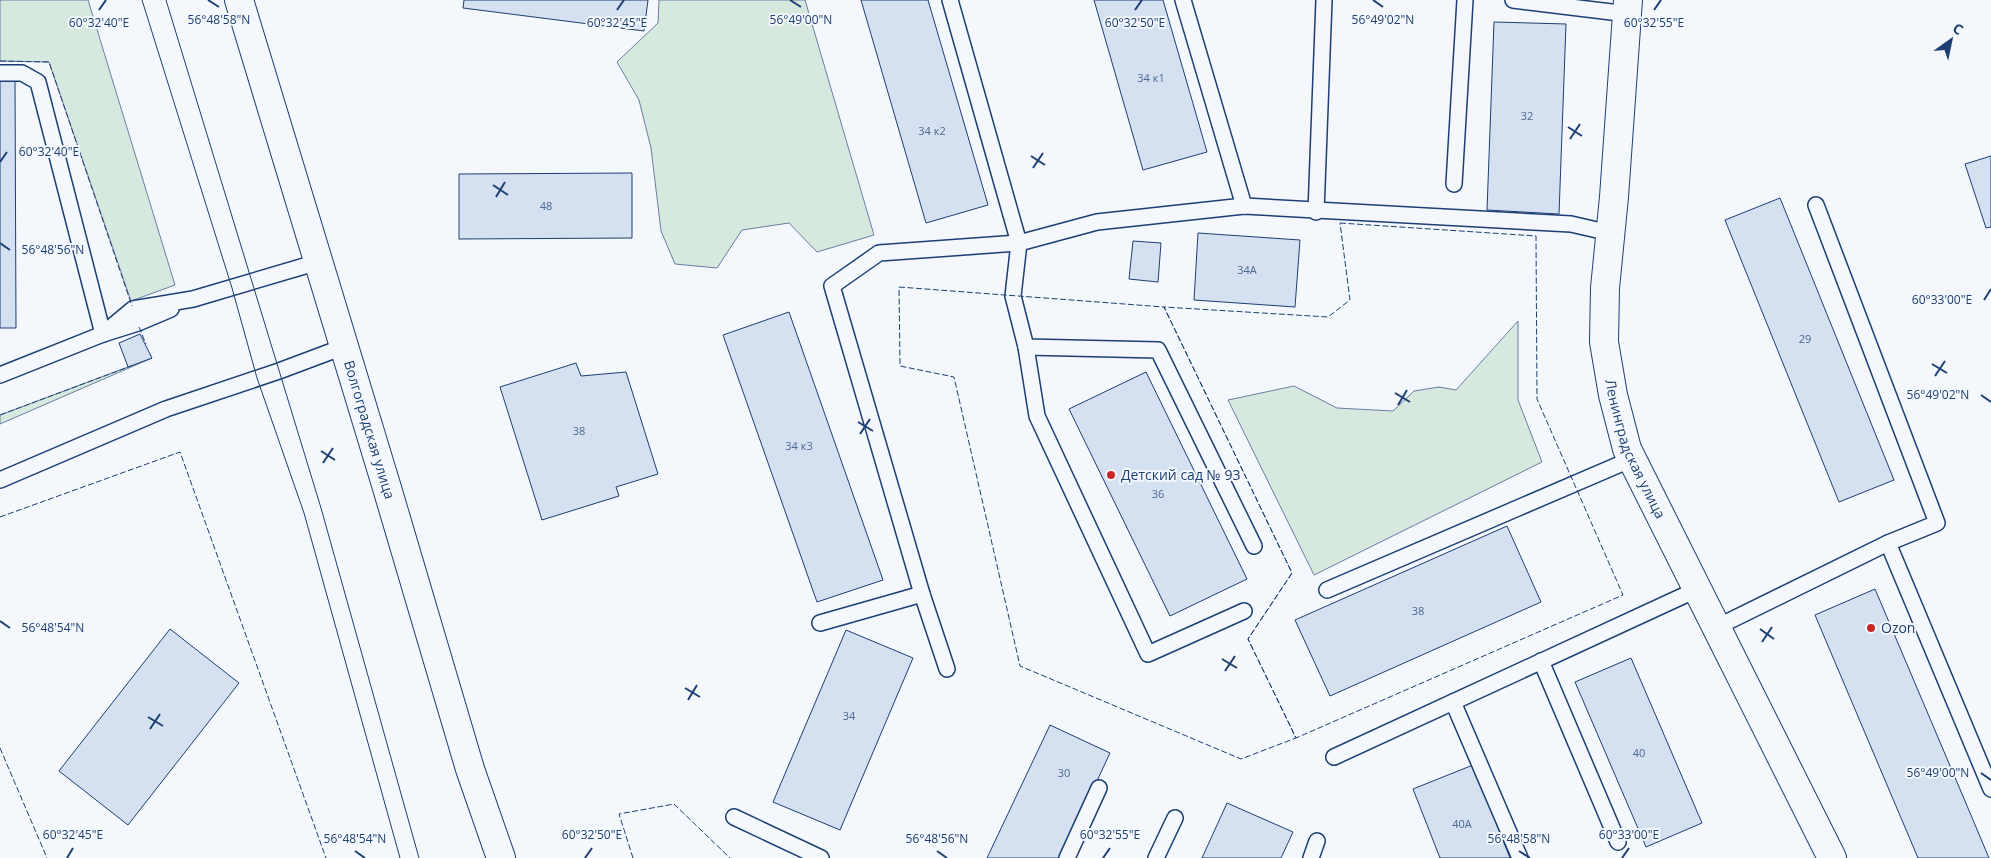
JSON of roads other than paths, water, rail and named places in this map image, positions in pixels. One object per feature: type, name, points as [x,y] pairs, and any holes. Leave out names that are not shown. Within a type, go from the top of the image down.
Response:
[{"type":"street","name":"Волгоградская улица","points":[[238,0],[390,497],[470,769],[501,858]]},
{"type":"street","name":"Ленинградская улица","points":[[1628,7],[1614,197],[1605,288],[1604,342],[1613,395],[1627,448],[1632,459],[1832,858]]},
{"type":"lane","points":[[950,0],[1019,243],[1013,296],[1026,347],[1037,416],[1148,654],[1244,611]]},
{"type":"lane","points":[[1183,0],[1244,206]]},
{"type":"lane","points":[[1316,212],[1324,0]]},
{"type":"lane","points":[[1454,184],[1465,0]]},
{"type":"lane","points":[[1513,0],[1628,7]]},
{"type":"lane","points":[[0,73],[22,73],[38,82],[103,334]]},
{"type":"lane","points":[[1717,627],[1888,543],[1938,524],[1816,205]]},
{"type":"lane","points":[[948,669],[922,594],[832,286],[879,253],[1019,243],[1097,222],[1244,206],[1316,212],[1572,224],[1610,233]]},
{"type":"lane","points":[[0,375],[103,334],[133,309],[193,299],[318,262]]},
{"type":"lane","points":[[0,480],[166,409],[343,347]]},
{"type":"lane","points":[[1026,347],[1158,350],[1254,546]]},
{"type":"lane","points":[[1326,590],[1632,459]]},
{"type":"lane","points":[[1888,543],[1991,789]]},
{"type":"lane","points":[[1334,757],[1698,588]]},
{"type":"lane","points":[[820,623],[922,594]]},
{"type":"lane","points":[[1541,661],[1618,842]]},
{"type":"lane","points":[[1453,702],[1520,858]]},
{"type":"lane","points":[[1066,858],[1098,788]]},
{"type":"lane","points":[[734,817],[821,858]]},
{"type":"lane","points":[[1156,858],[1175,818]]},
{"type":"lane","points":[[1310,858],[1318,842]]},
{"type":"tram line","points":[[142,0],[232,288],[257,378],[304,513],[400,858]]},
{"type":"tram line","points":[[166,0],[321,508],[419,858]]},
{"type":"place","name":"Детский сад № 93","points":[[1111,475]]},
{"type":"place","name":"Ozon","points":[[1871,628]]}]
